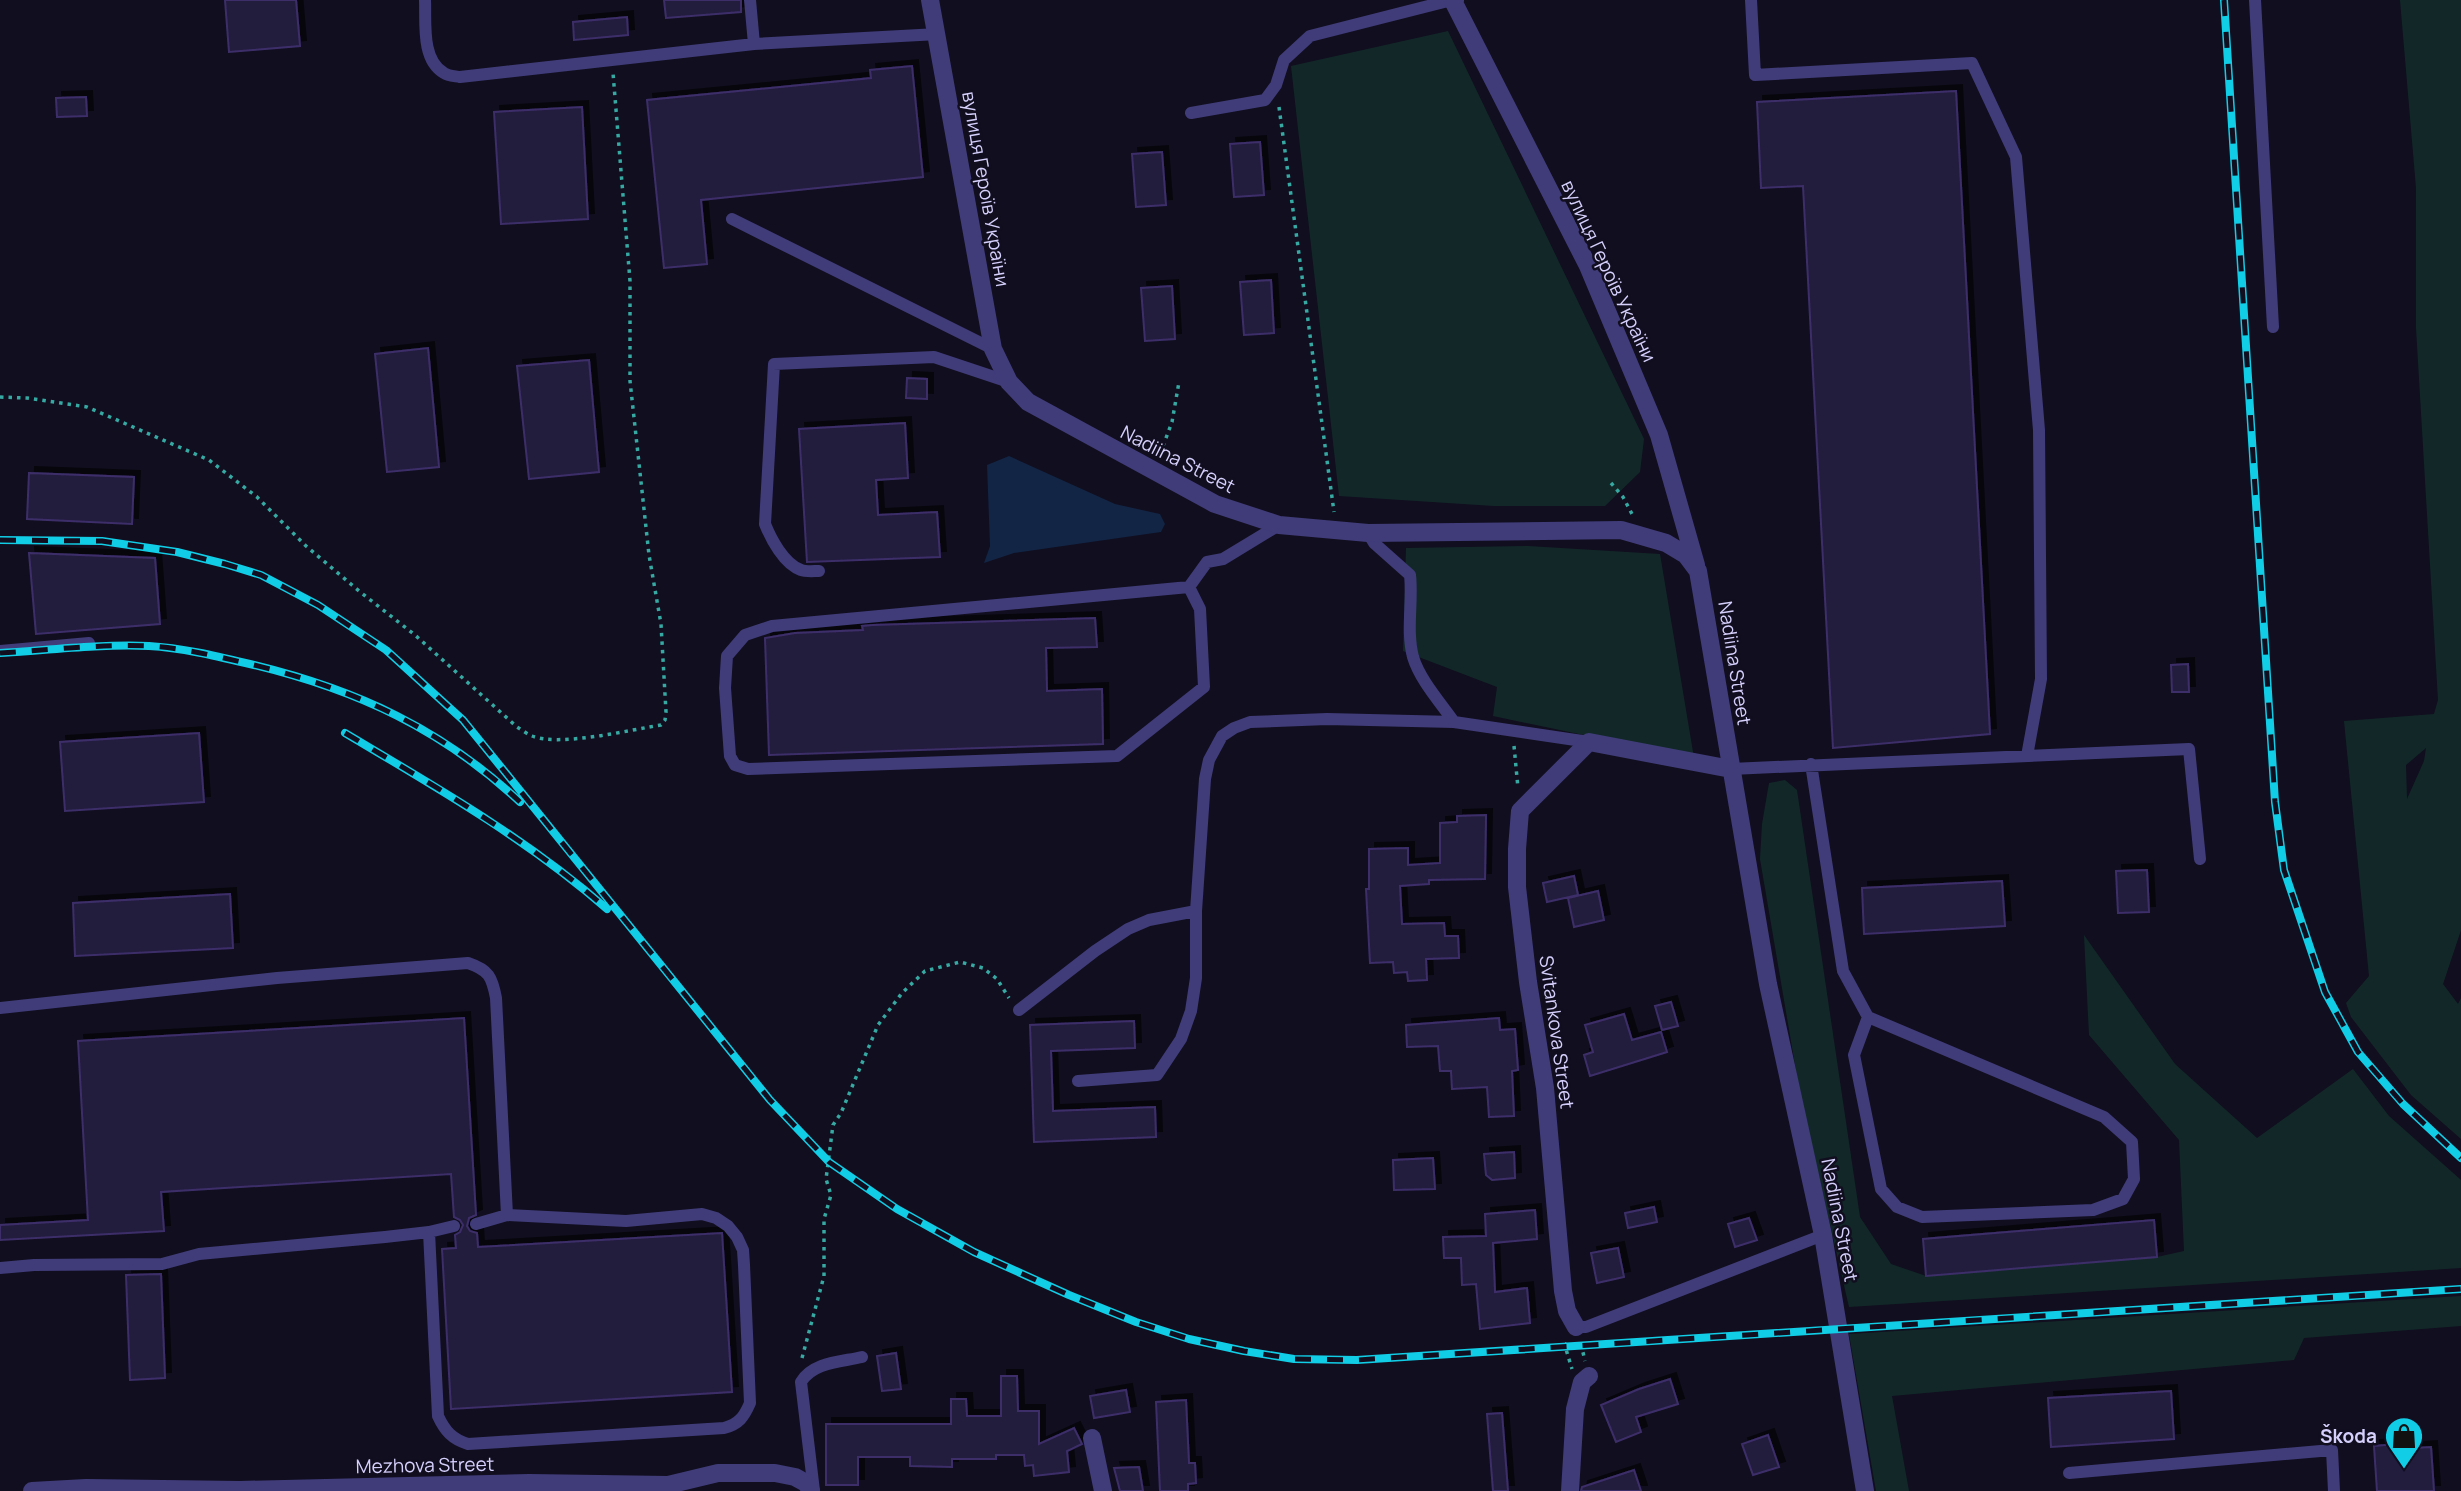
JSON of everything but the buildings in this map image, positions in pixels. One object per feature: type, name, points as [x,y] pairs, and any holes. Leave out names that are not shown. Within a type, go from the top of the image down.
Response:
[{"type":"street","name":"вулиця Героїв України","points":[[930,0],[993,349],[1009,382]]},
{"type":"street","name":"вулиця Героїв України","points":[[1453,0],[1588,266],[1659,435],[1698,572]]},
{"type":"street","name":"Nadiina Street","points":[[1009,382],[1028,402],[1153,472],[1216,504],[1279,525],[1368,533],[1621,530],[1667,543],[1686,555],[1698,572],[1768,984],[1823,1235],[1865,1491]]},
{"type":"street","points":[[1520,811],[1589,742],[1731,769]]},
{"type":"street","name":"Svitankova Street","points":[[1520,811],[1517,887],[1528,982],[1545,1088],[1563,1291],[1567,1311],[1574,1325]]},
{"type":"street","points":[[1570,1491],[1575,1409],[1585,1379]]},
{"type":"street","points":[[1092,1438],[1103,1491]]},
{"type":"street","name":"Mezhova Street","points":[[32,1491],[668,1485],[718,1474],[775,1472],[795,1477],[813,1491]]},
{"type":"lane","points":[[425,0],[427,48],[433,63],[444,74],[460,77],[754,44],[938,34]]},
{"type":"lane","points":[[750,0],[754,44]]},
{"type":"lane","points":[[1191,113],[1265,100],[1276,85],[1284,60],[1310,36],[1453,0]]},
{"type":"lane","points":[[1751,0],[1755,75],[1972,63],[2016,157],[2039,430],[2041,679],[2027,756]]},
{"type":"lane","points":[[2255,0],[2273,327]]},
{"type":"lane","points":[[732,219],[993,349]]},
{"type":"lane","points":[[819,571],[801,570],[789,561],[770,536],[765,524],[774,363],[934,357],[1009,382]]},
{"type":"lane","points":[[1189,587],[1200,609],[1204,687],[1117,757],[748,769],[735,765],[730,756],[725,688],[727,656],[745,635],[772,626],[1189,587],[1207,562],[1223,559],[1279,525]]},
{"type":"lane","points":[[1368,533],[1374,543],[1410,575],[1413,658],[1427,685],[1454,722]]},
{"type":"lane","points":[[0,651],[89,643]]},
{"type":"lane","points":[[1078,1081],[1157,1075],[1181,1040],[1191,1011],[1196,978],[1196,911],[1205,779],[1209,760],[1222,736],[1234,728],[1250,722],[1275,720],[1454,722],[1589,742]]},
{"type":"lane","points":[[1731,769],[2189,749],[2200,859]]},
{"type":"lane","points":[[1811,764],[1843,971],[1868,1017],[2104,1117],[2132,1142],[2134,1179],[2123,1199],[2093,1210],[1922,1217],[1897,1207],[1881,1189],[1854,1055],[1868,1017]]},
{"type":"lane","points":[[1018,1010],[1128,929],[1149,920],[1196,911]]},
{"type":"lane","points":[[0,1008],[366,970],[468,964],[482,968],[492,980],[496,998],[506,1215]]},
{"type":"lane","points":[[429,1232],[439,1416],[445,1431],[457,1441],[468,1444],[724,1428],[735,1425],[744,1417],[750,1403],[744,1265],[740,1244],[728,1226],[716,1218],[702,1214],[626,1221],[506,1215],[476,1224]]},
{"type":"lane","points":[[0,1268],[34,1265],[162,1264],[199,1254],[429,1232],[454,1226]]},
{"type":"lane","points":[[1574,1325],[1586,1327],[1823,1235]]},
{"type":"lane","points":[[813,1491],[801,1382],[807,1372],[815,1368],[862,1357]]},
{"type":"lane","points":[[2069,1473],[2332,1450],[2334,1491]]},
{"type":"path","points":[[0,397],[88,407],[209,460],[257,497],[306,546],[415,635],[517,727],[532,736],[545,739],[585,737],[660,725],[665,720],[666,712],[661,624],[649,555],[630,382],[630,281],[612,60]]},
{"type":"path","points":[[1276,85],[1336,531]]},
{"type":"path","points":[[1153,472],[1172,422],[1179,382]]},
{"type":"path","points":[[1611,482],[1631,512],[1636,533]]},
{"type":"path","points":[[1511,730],[1517,764],[1520,811]]},
{"type":"path","points":[[802,1360],[824,1276],[824,1219],[831,1195],[826,1179],[833,1125],[841,1113],[878,1026],[902,993],[925,971],[960,962],[983,968],[997,979],[1005,995],[1018,1010]]},
{"type":"path","points":[[1574,1325],[1585,1379]]},
{"type":"path","points":[[1574,1325],[1565,1346],[1572,1369],[1585,1379]]},
{"type":"green space","points":[[2400,0],[2461,0],[2461,930],[2443,984],[2458,1004],[2461,998],[2461,1139],[2411,1095],[2351,1017],[2346,1003],[2369,976],[2344,721],[2434,714],[2438,700],[2416,328],[2416,188]],"holes":[[[2426,748],[2424,761],[2407,799],[2406,765]]]},
{"type":"green space","points":[[1448,31],[1644,439],[1640,472],[1605,506],[1494,506],[1339,496],[1291,66]]},
{"type":"green space","points":[[1528,546],[1660,554],[1694,758],[1493,716],[1497,687],[1403,651],[1406,548]]},
{"type":"green space","points":[[1785,780],[1797,790],[1860,1217],[1891,1264],[1926,1276],[2157,1257],[2184,1251],[2179,1140],[2089,1035],[2084,935],[2175,1064],[2257,1138],[2353,1069],[2389,1116],[2461,1180],[2461,1268],[1849,1307],[1800,1094],[1760,859],[1762,824],[1769,783]]},
{"type":"green space","points":[[2461,1296],[2461,1326],[2304,1338],[2294,1360],[1892,1396],[1909,1491],[1876,1491],[1849,1334]]},
{"type":"water","points":[[1009,456],[1115,504],[1160,514],[1165,524],[1161,532],[1014,553],[984,563],[990,546],[987,465]]},
{"type":"railway","points":[[2224,0],[2275,802],[2284,870],[2325,992],[2358,1052],[2403,1104],[2461,1158]]},
{"type":"railway","points":[[0,540],[102,541],[177,552],[225,564],[261,575],[318,605],[386,650],[463,720],[770,1100],[829,1162],[897,1209],[974,1252],[1069,1295],[1136,1322],[1189,1339],[1294,1359],[1357,1360],[2461,1289]]},
{"type":"railway","points":[[0,653],[149,646],[202,653],[292,675],[363,700],[429,733],[460,753],[520,802]]},
{"type":"railway","points":[[345,733],[513,837],[607,909]]},
{"type":"place","name":"Škoda","points":[[2404,1470]]}]
